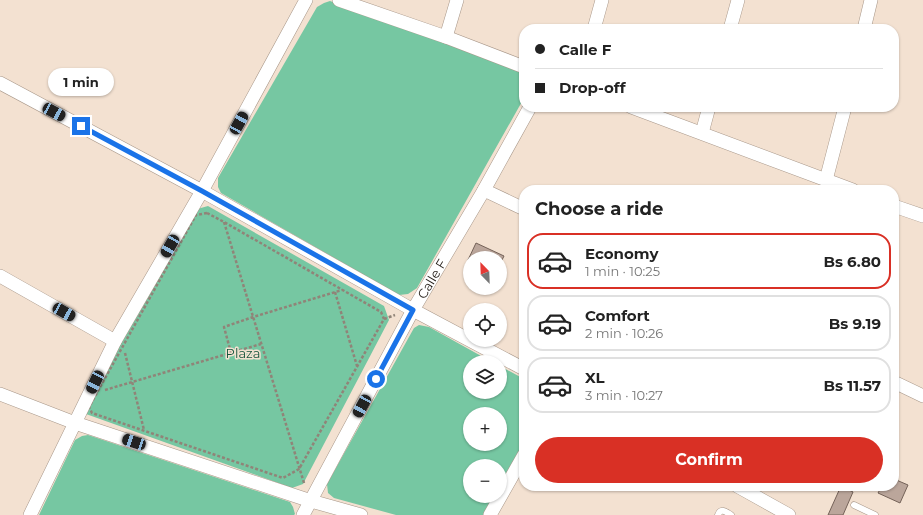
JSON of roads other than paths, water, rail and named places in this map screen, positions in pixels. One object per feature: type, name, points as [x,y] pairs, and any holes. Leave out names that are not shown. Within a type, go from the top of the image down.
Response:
[{"type":"street","points":[[30,515],[75,423],[306,0]]},
{"type":"street","points":[[339,0],[519,65]]},
{"type":"street","points":[[446,38],[457,0]]},
{"type":"street","points":[[595,24],[602,0]]},
{"type":"street","points":[[731,24],[738,0]]},
{"type":"street","points":[[865,24],[871,0]]},
{"type":"street","points":[[0,83],[202,191],[413,310],[519,366]]},
{"type":"street","name":"Calle F","points":[[303,515],[413,310],[484,190],[527,112]]},
{"type":"street","points":[[645,112],[840,185]]},
{"type":"street","points":[[702,133],[708,112]]},
{"type":"street","points":[[826,180],[844,112]]},
{"type":"street","points":[[484,190],[519,207]]},
{"type":"street","points":[[899,208],[923,216]]},
{"type":"street","points":[[0,276],[119,344]]},
{"type":"street","points":[[899,384],[923,396]]},
{"type":"street","points":[[0,394],[75,423],[310,501],[361,515]]},
{"type":"street","points":[[490,515],[519,464]]},
{"type":"street","points":[[746,491],[789,515]]},
{"type":"lane","points":[[854,505],[875,515]]},
{"type":"lane","points":[[718,515],[721,510],[731,515]]},
{"type":"park label","name":"Plaza","points":[[243,353]]}]
